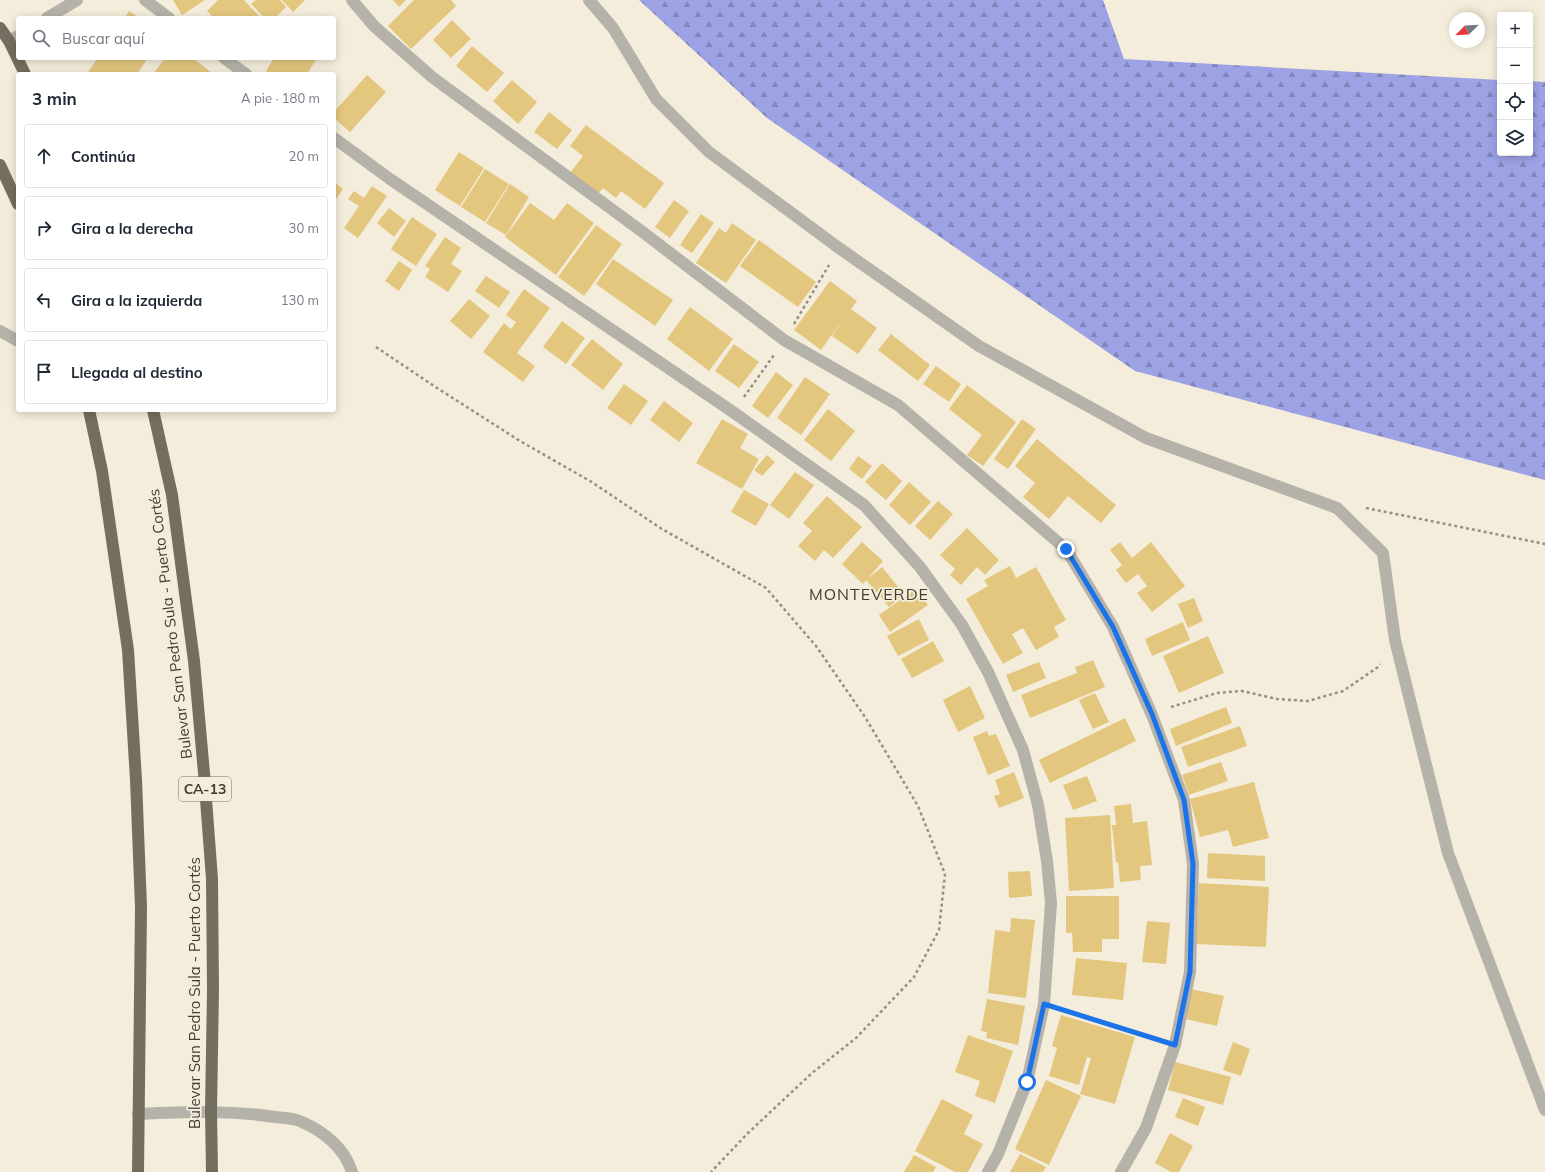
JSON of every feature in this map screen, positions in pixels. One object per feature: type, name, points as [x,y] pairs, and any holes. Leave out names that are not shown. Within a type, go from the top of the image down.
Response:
[{"type":"highway","points":[[0,28],[14,38]]},
{"type":"highway","points":[[21,60],[24,72]]},
{"type":"highway","points":[[0,165],[16,200]]},
{"type":"highway","points":[[89,412],[102,471],[128,650],[136,780],[140,907],[138,1172]]},
{"type":"highway","name":"Bulevar San Pedro Sula - Puerto Cortés","points":[[153,412],[173,502],[194,662],[204,773],[212,887],[212,1172]]},
{"type":"street","points":[[50,16],[77,0]]},
{"type":"street","points":[[145,0],[166,16]]},
{"type":"street","points":[[352,0],[374,26],[432,77],[644,233],[784,340],[898,405],[1066,549],[1113,627],[1152,714],[1184,800],[1193,864],[1190,972],[1175,1045],[1146,1128],[1121,1172]]},
{"type":"street","points":[[590,0],[613,28],[656,99],[709,152],[838,248],[979,346],[1146,438],[1337,508],[1383,553],[1395,640],[1448,853],[1545,1110]]},
{"type":"street","points":[[227,60],[243,72]]},
{"type":"street","points":[[336,139],[390,179],[733,412],[864,505],[920,567],[962,625],[988,672],[1023,750],[1038,805],[1047,861],[1051,903],[1044,1004],[1027,1082],[998,1154],[988,1172]]},
{"type":"street","points":[[0,331],[16,340]]},
{"type":"street","points":[[138,1114],[211,1111],[241,1113],[301,1121],[322,1132],[334,1142],[349,1163],[352,1172]]},
{"type":"path","points":[[376,346],[434,386],[520,441],[590,481],[662,529],[766,588],[816,646],[865,717],[918,806],[945,874],[939,930],[914,977],[856,1038],[812,1073],[748,1133],[711,1172]]},
{"type":"path","points":[[1361,507],[1545,544]]},
{"type":"path","points":[[1152,714],[1217,693],[1242,691],[1277,699],[1308,700],[1343,691],[1378,667],[1395,640]]},
{"type":"path","points":[[1044,1004],[1175,1045]]},
{"type":"green space","points":[[639,0],[1103,0],[1124,59],[1497,80],[1497,156],[1533,156],[1533,81],[1545,82],[1545,480],[1135,371],[767,118]]},
{"type":"building","points":[[173,0],[205,0],[182,15]]},
{"type":"building","points":[[218,0],[244,0],[259,16],[212,16],[207,11]]},
{"type":"building","points":[[256,0],[280,0],[286,7],[277,16],[263,16],[251,4]]},
{"type":"building","points":[[282,0],[305,0],[293,12]]},
{"type":"building","points":[[393,0],[406,0],[399,7]]},
{"type":"building","points":[[414,0],[451,0],[456,6],[411,49],[388,26]]},
{"type":"building","points":[[129,11],[136,16],[126,16]]},
{"type":"building","points":[[452,20],[471,39],[451,58],[433,40]]},
{"type":"building","points":[[472,46],[504,73],[487,92],[456,66]]},
{"type":"building","points":[[97,60],[147,60],[138,72],[88,72]]},
{"type":"building","points":[[164,60],[196,60],[210,72],[154,72]]},
{"type":"building","points":[[273,60],[316,60],[308,72],[266,71]]},
{"type":"building","points":[[367,75],[386,92],[350,132],[336,120],[336,110]]},
{"type":"building","points":[[512,80],[537,102],[518,124],[493,101]]},
{"type":"building","points":[[549,112],[572,130],[557,149],[534,132]]},
{"type":"building","points":[[586,125],[664,183],[645,209],[621,191],[616,198],[603,188],[598,194],[570,173],[583,156],[570,146]]},
{"type":"building","points":[[459,152],[484,168],[460,206],[435,190]]},
{"type":"building","points":[[485,169],[509,184],[485,222],[461,207]]},
{"type":"building","points":[[336,184],[343,189],[336,199]]},
{"type":"building","points":[[510,184],[529,197],[506,235],[486,223]]},
{"type":"building","points":[[372,186],[387,196],[358,238],[344,228],[359,206],[348,199],[354,191],[364,198]]},
{"type":"building","points":[[674,200],[689,211],[670,238],[655,227]]},
{"type":"building","points":[[530,203],[554,220],[567,203],[594,223],[556,275],[505,237]]},
{"type":"building","points":[[389,208],[406,221],[394,237],[377,223]]},
{"type":"building","points":[[701,214],[714,223],[692,253],[680,245]]},
{"type":"building","points":[[412,217],[437,234],[416,266],[391,249]]},
{"type":"building","points":[[732,223],[756,240],[726,283],[696,263],[719,228],[726,233]]},
{"type":"building","points":[[596,225],[622,244],[584,296],[558,277]]},
{"type":"building","points":[[445,237],[461,248],[451,264],[462,271],[448,292],[425,277],[430,269],[425,266]]},
{"type":"building","points":[[759,240],[816,282],[798,307],[740,266]]},
{"type":"building","points":[[613,259],[673,300],[655,326],[596,284]]},
{"type":"building","points":[[399,261],[412,270],[399,291],[385,281]]},
{"type":"building","points":[[486,276],[510,292],[499,308],[475,291]]},
{"type":"building","points":[[830,281],[857,301],[851,309],[877,328],[858,354],[832,336],[844,318],[821,350],[794,330]]},
{"type":"building","points":[[524,289],[550,308],[517,353],[535,366],[523,382],[483,352],[504,323],[511,329],[516,322],[506,315]]},
{"type":"building","points":[[469,299],[490,316],[471,339],[450,321]]},
{"type":"building","points":[[690,307],[733,339],[709,371],[667,339]]},
{"type":"building","points":[[562,321],[585,338],[566,364],[543,347]]},
{"type":"building","points":[[891,334],[930,365],[918,381],[878,350]]},
{"type":"building","points":[[592,339],[623,364],[603,390],[571,365]]},
{"type":"building","points":[[734,344],[759,362],[739,388],[715,371]]},
{"type":"building","points":[[936,366],[961,384],[949,402],[923,384]]},
{"type":"building","points":[[776,372],[793,385],[768,418],[752,406]]},
{"type":"building","points":[[805,377],[830,394],[801,435],[777,418]]},
{"type":"building","points":[[624,384],[648,401],[631,425],[607,408]]},
{"type":"building","points":[[967,385],[1016,422],[983,466],[967,455],[982,435],[949,409]]},
{"type":"building","points":[[664,401],[693,423],[679,442],[650,420]]},
{"type":"building","points":[[828,409],[855,431],[831,461],[804,440]]},
{"type":"building","points":[[722,419],[748,434],[740,448],[759,459],[742,489],[696,463]]},
{"type":"building","points":[[1022,419],[1036,429],[1008,469],[994,459]]},
{"type":"building","points":[[1037,439],[1116,505],[1101,523],[1068,496],[1049,519],[1023,497],[1035,483],[1015,466]]},
{"type":"building","points":[[767,455],[775,462],[762,476],[754,470]]},
{"type":"building","points":[[858,456],[872,466],[862,479],[849,469]]},
{"type":"building","points":[[882,463],[902,481],[886,500],[865,482]]},
{"type":"building","points":[[795,472],[814,485],[789,519],[770,505]]},
{"type":"building","points":[[909,482],[931,502],[910,525],[889,505]]},
{"type":"building","points":[[744,490],[769,504],[756,526],[731,512]]},
{"type":"building","points":[[827,496],[862,527],[833,558],[824,550],[815,561],[798,546],[812,531],[803,523]]},
{"type":"building","points":[[938,501],[953,514],[930,540],[915,526]]},
{"type":"building","points":[[967,528],[999,560],[985,575],[977,567],[961,585],[950,575],[955,569],[940,555]]},
{"type":"building","points":[[862,542],[883,561],[863,584],[842,564]]},
{"type":"building","points":[[1120,542],[1132,558],[1151,542],[1185,586],[1152,612],[1137,593],[1147,586],[1138,574],[1126,583],[1116,570],[1122,565],[1110,550]]},
{"type":"building","points":[[1010,566],[1016,578],[1036,567],[1066,620],[1054,627],[1059,637],[1036,650],[1023,628],[1012,634],[1023,653],[1003,664],[966,599],[988,586],[984,580]]},
{"type":"building","points":[[882,567],[904,594],[889,607],[866,580]]},
{"type":"building","points":[[916,589],[928,605],[890,632],[879,615]]},
{"type":"building","points":[[1194,598],[1203,621],[1188,628],[1178,604]]},
{"type":"building","points":[[919,619],[929,640],[898,656],[887,636]]},
{"type":"building","points":[[1183,622],[1190,640],[1152,656],[1145,639]]},
{"type":"building","points":[[1208,636],[1224,673],[1179,693],[1163,656]]},
{"type":"building","points":[[933,641],[944,661],[912,678],[901,659]]},
{"type":"building","points":[[1093,660],[1105,687],[1030,718],[1021,695],[1077,673],[1075,667]]},
{"type":"building","points":[[1039,662],[1046,678],[1013,692],[1006,675]]},
{"type":"building","points":[[970,686],[985,718],[958,732],[943,700]]},
{"type":"building","points":[[1095,693],[1109,722],[1093,729],[1079,700]]},
{"type":"building","points":[[1226,707],[1232,723],[1176,746],[1170,729]]},
{"type":"building","points":[[1125,718],[1136,741],[1050,783],[1039,760]]},
{"type":"building","points":[[1240,726],[1247,746],[1188,767],[1181,747]]},
{"type":"building","points":[[987,731],[989,736],[996,734],[1010,766],[988,775],[973,737]]},
{"type":"building","points":[[1221,762],[1228,781],[1189,795],[1182,775]]},
{"type":"building","points":[[1014,772],[1024,798],[999,808],[994,796],[1000,794],[995,780]]},
{"type":"building","points":[[1087,776],[1097,801],[1073,810],[1063,785]]},
{"type":"building","points":[[1254,782],[1269,838],[1233,847],[1228,830],[1200,837],[1190,799]]},
{"type":"building","points":[[1131,804],[1133,823],[1147,821],[1152,865],[1140,866],[1141,880],[1120,882],[1118,862],[1116,863],[1112,825],[1116,825],[1114,806]]},
{"type":"building","points":[[1110,815],[1114,888],[1069,891],[1065,818]]},
{"type":"building","points":[[1208,853],[1265,856],[1265,881],[1207,878]]},
{"type":"building","points":[[1030,871],[1032,896],[1009,898],[1008,872]]},
{"type":"building","points":[[1199,883],[1269,887],[1266,947],[1196,944]]},
{"type":"building","points":[[1066,896],[1119,896],[1119,939],[1102,939],[1102,952],[1073,952],[1072,933],[1066,933]]},
{"type":"building","points":[[1011,918],[1035,920],[1026,998],[988,993],[995,930],[1010,932]]},
{"type":"building","points":[[1147,921],[1170,923],[1166,964],[1142,962]]},
{"type":"building","points":[[1076,958],[1127,963],[1123,1000],[1072,995]]},
{"type":"building","points":[[1191,989],[1224,996],[1217,1026],[1185,1019]]},
{"type":"building","points":[[987,999],[1025,1006],[1018,1045],[986,1038],[987,1032],[981,1031]]},
{"type":"building","points":[[1061,1015],[1135,1037],[1115,1104],[1080,1094],[1091,1058],[1087,1057],[1079,1085],[1049,1076],[1057,1048],[1052,1046]]},
{"type":"building","points":[[968,1035],[1013,1051],[995,1103],[975,1096],[980,1081],[955,1072]]},
{"type":"building","points":[[1233,1042],[1250,1049],[1241,1076],[1223,1070]]},
{"type":"building","points":[[1175,1062],[1231,1077],[1223,1105],[1168,1090]]},
{"type":"building","points":[[1046,1080],[1081,1096],[1049,1165],[1015,1149]]},
{"type":"building","points":[[1183,1098],[1205,1107],[1198,1126],[1175,1117]]},
{"type":"building","points":[[942,1099],[973,1115],[964,1134],[983,1144],[968,1172],[955,1172],[915,1151]]},
{"type":"building","points":[[1170,1133],[1193,1146],[1179,1172],[1171,1172],[1155,1163]]},
{"type":"building","points":[[1020,1154],[1046,1167],[1043,1172],[1010,1172]]},
{"type":"building","points":[[914,1155],[936,1167],[933,1172],[904,1172]]},
{"type":"district","name":"MONTEVERDE","points":[[869,594]]},
{"type":"route","points":[[1027,1082],[1044,1004],[1175,1045],[1190,972],[1193,864],[1184,800],[1152,714],[1113,627],[1066,549]]}]
